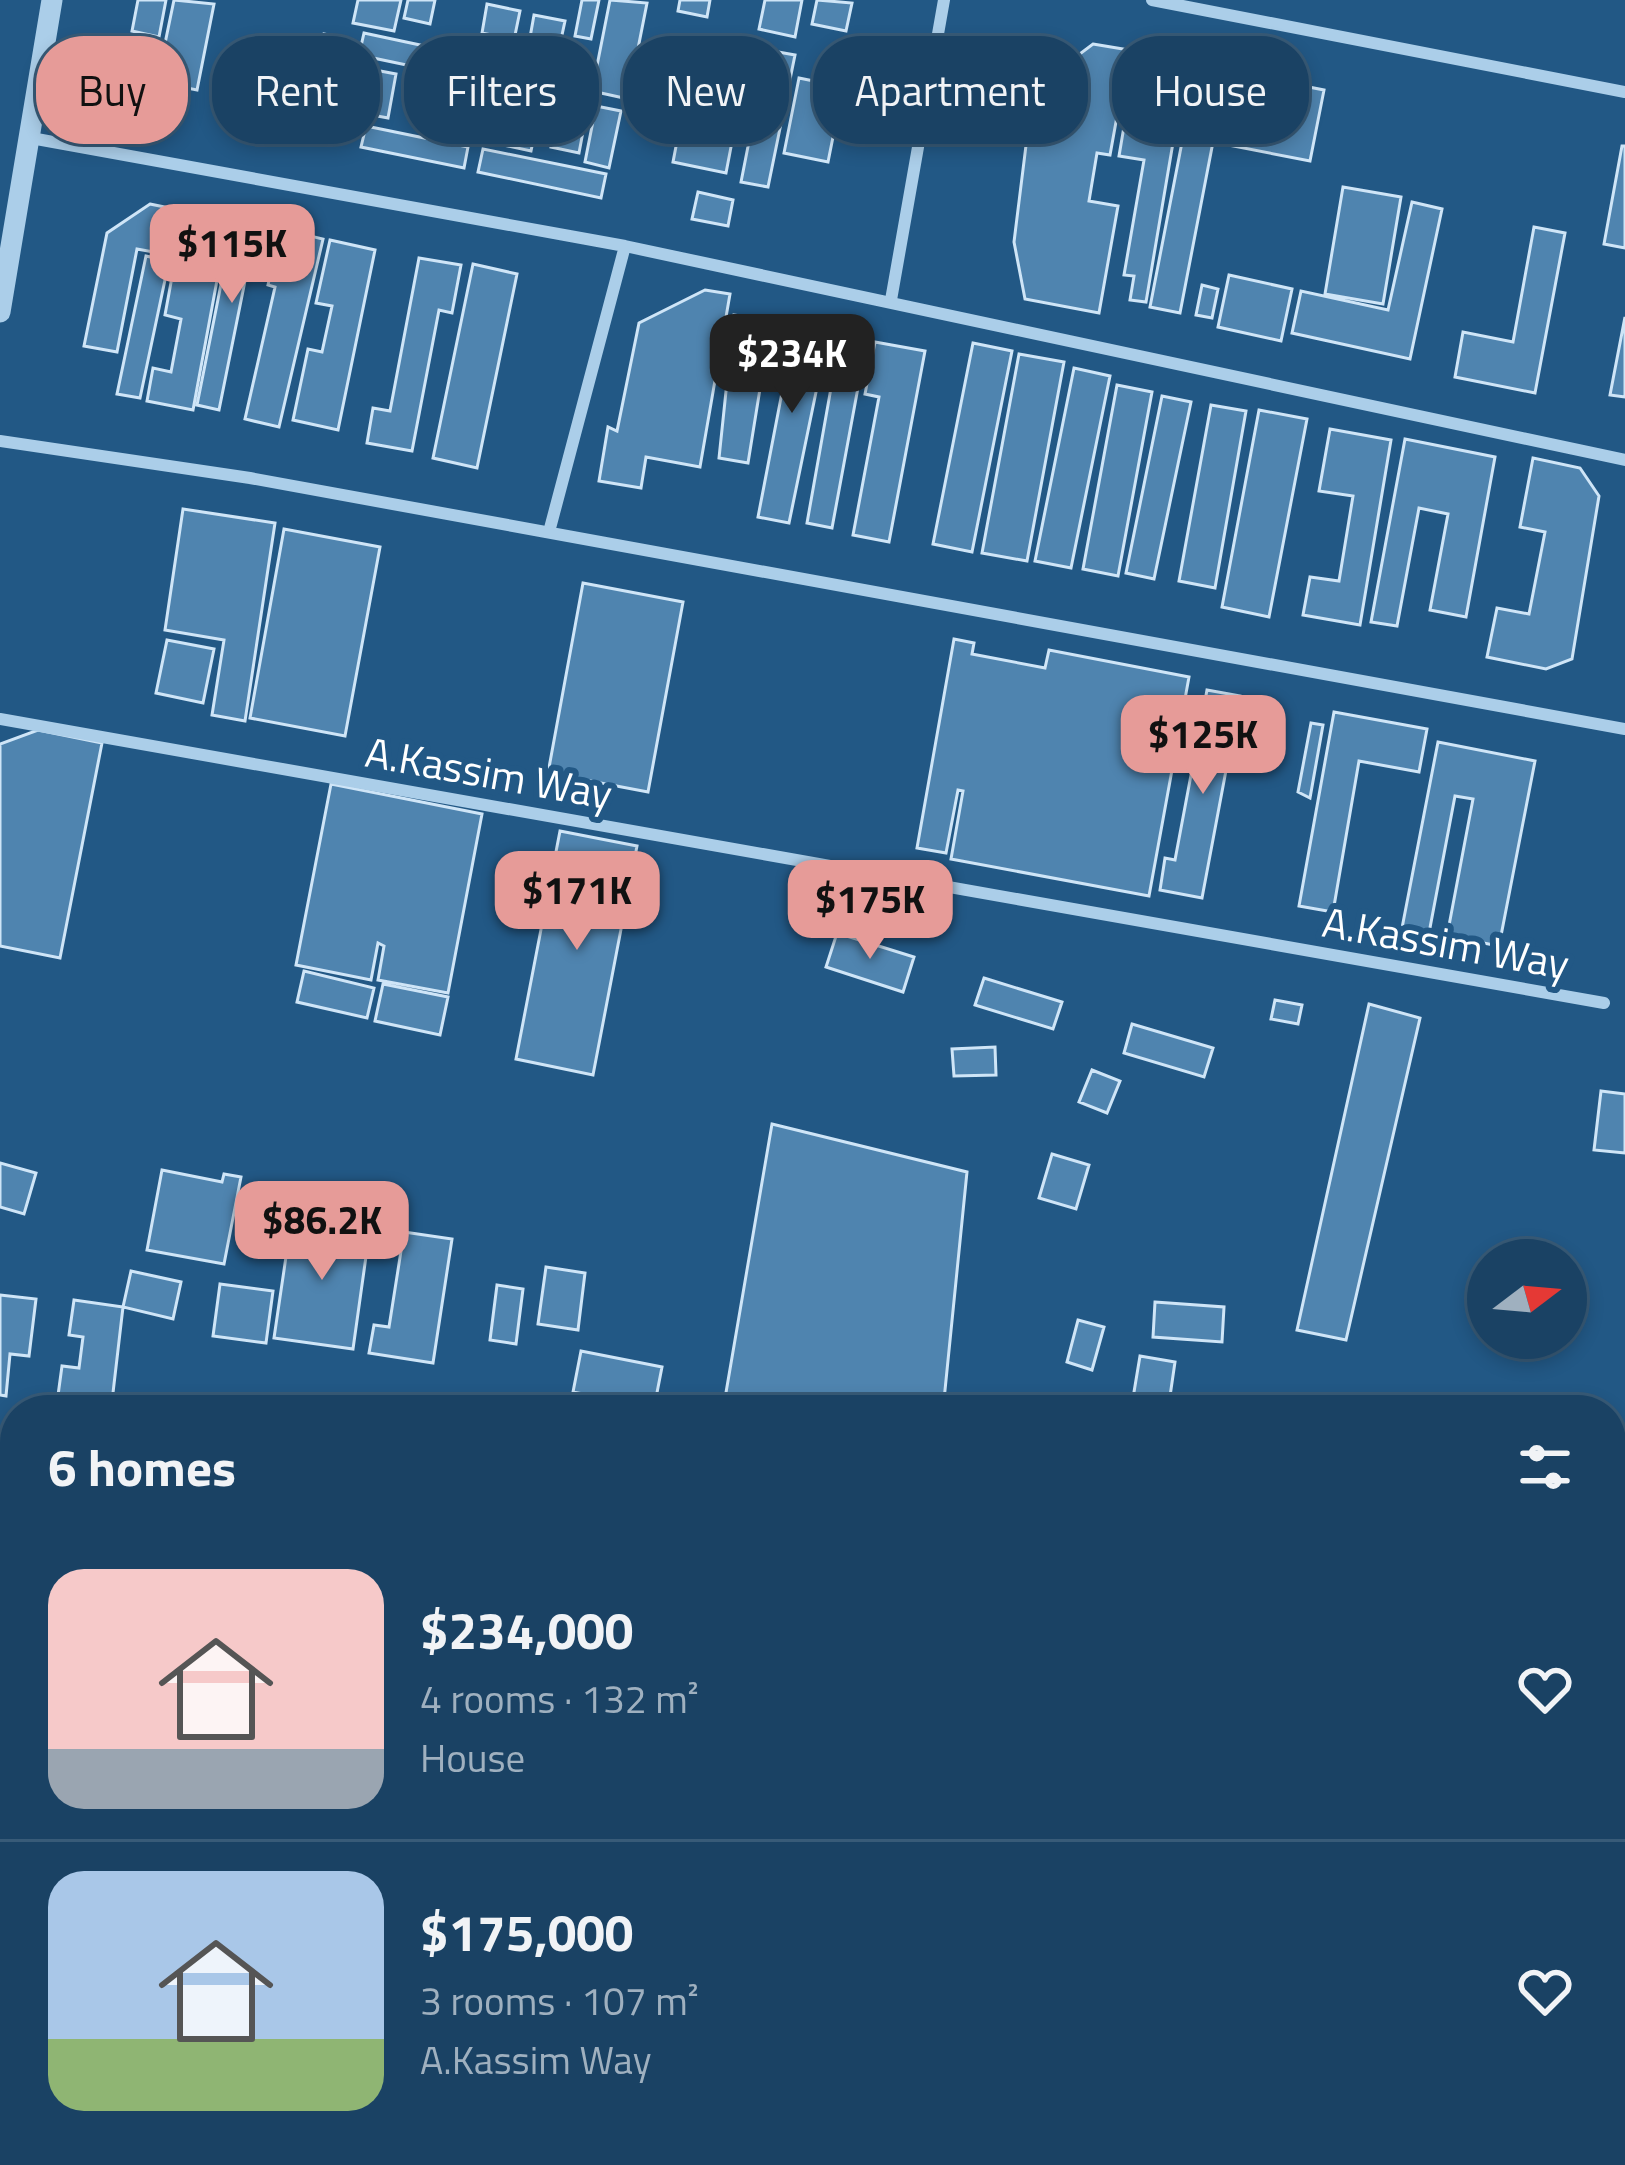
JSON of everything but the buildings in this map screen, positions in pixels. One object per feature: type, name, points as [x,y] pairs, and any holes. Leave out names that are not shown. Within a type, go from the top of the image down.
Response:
[{"type":"street","points":[[0,312],[52,0]]},
{"type":"street","points":[[891,300],[944,0]]},
{"type":"street","points":[[1152,0],[1625,92]]},
{"type":"street","points":[[31,138],[625,246],[1625,460]]},
{"type":"street","points":[[549,532],[625,246]]},
{"type":"street","points":[[0,441],[549,532],[1625,729]]},
{"type":"street","name":"A.Kassim Way","points":[[0,719],[1604,1003]]}]
